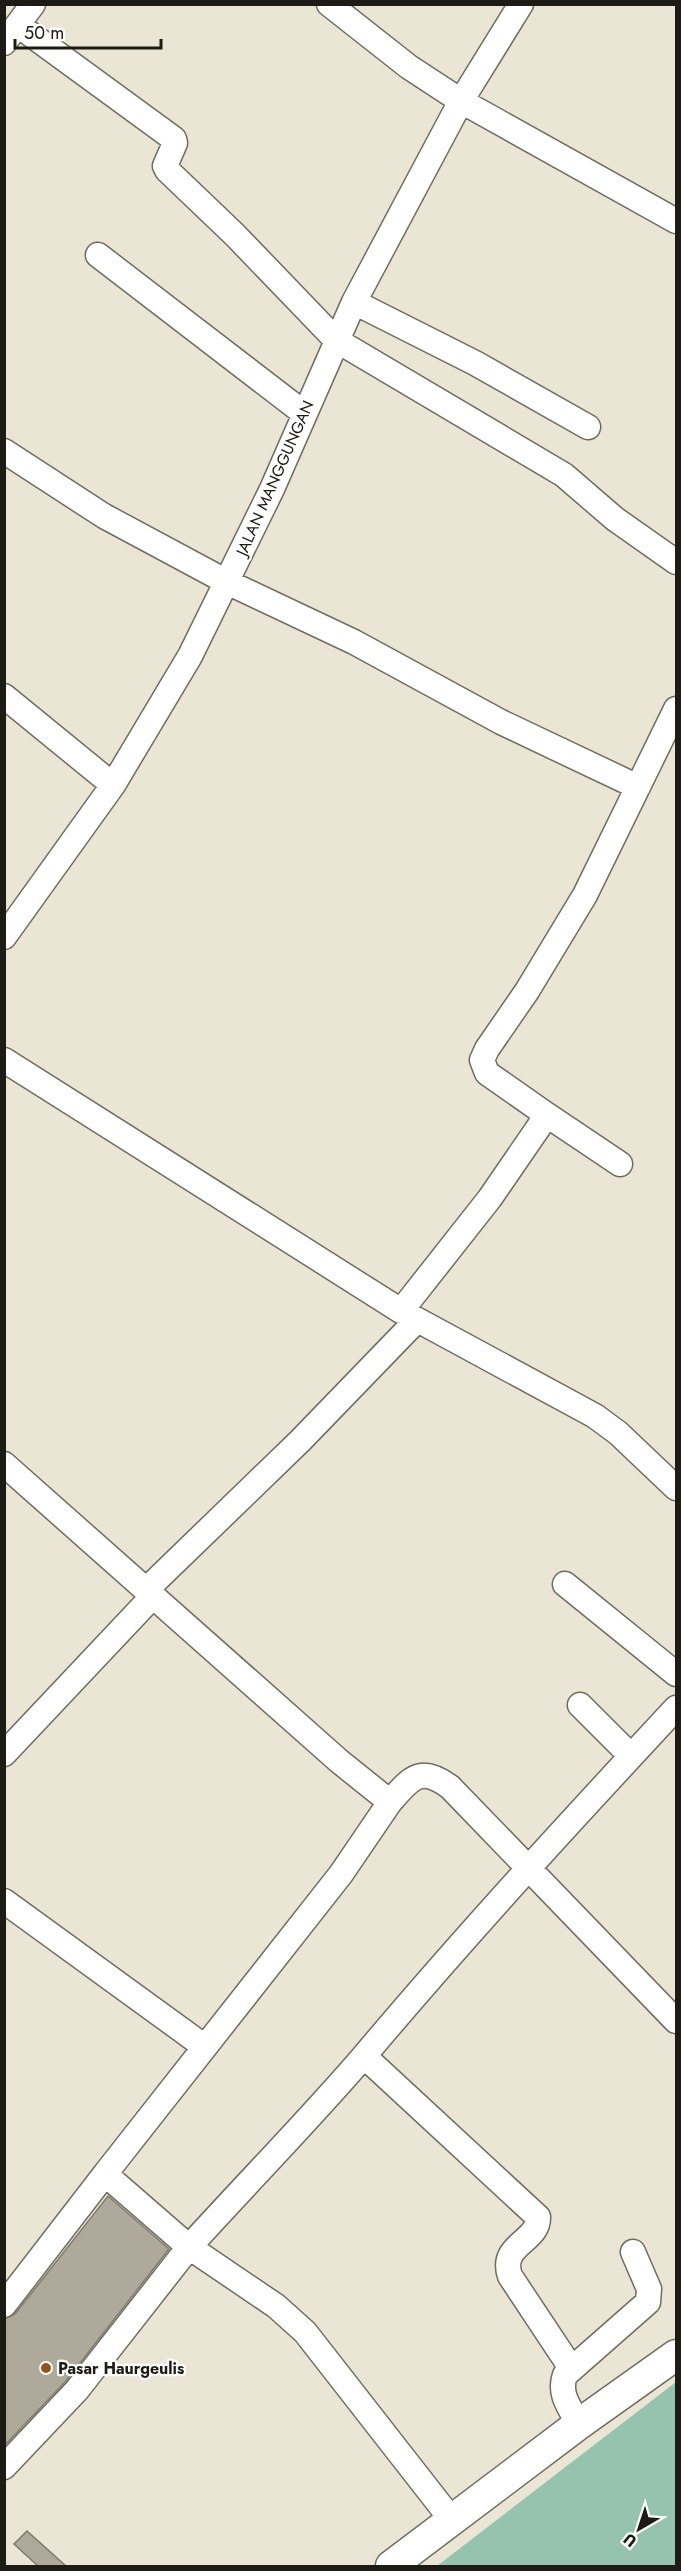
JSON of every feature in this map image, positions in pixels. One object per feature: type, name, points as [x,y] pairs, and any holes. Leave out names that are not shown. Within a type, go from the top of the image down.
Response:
[{"type":"main road","points":[[391,2566],[579,2424],[676,2355]]},
{"type":"street","points":[[33,4],[11,34],[174,139],[175,142],[165,166],[167,170],[235,235],[336,340],[564,475],[615,519],[676,562]]},
{"type":"street","points":[[329,4],[409,67],[461,101],[676,220]]},
{"type":"street","name":"JALAN MANGGUNGAN","points":[[4,937],[113,785],[190,656],[272,489],[354,302],[461,101],[521,4]]},
{"type":"street","points":[[98,255],[305,414]]},
{"type":"street","points":[[354,302],[475,363],[588,427]]},
{"type":"street","points":[[4,451],[104,516],[227,582],[354,642],[501,722],[638,788]]},
{"type":"street","points":[[4,696],[113,785]]},
{"type":"street","points":[[620,1164],[487,1073],[482,1060],[487,1048],[527,991],[585,895],[638,788],[673,725]]},
{"type":"street","points":[[4,1060],[409,1315],[595,1416],[618,1433],[676,1488]]},
{"type":"street","points":[[4,1754],[150,1593],[300,1441],[409,1315],[546,1115]]},
{"type":"street","points":[[4,1464],[339,1761],[390,1802]]},
{"type":"street","points":[[565,1584],[676,1674]]},
{"type":"street","points":[[580,1705],[632,1756]]},
{"type":"street","points":[[4,2467],[77,2390],[189,2247],[364,2056],[436,1969],[676,1708]]},
{"type":"street","points":[[9,2291],[105,2174],[341,1874],[390,1802],[408,1782],[417,1776],[426,1774],[440,1779],[450,1787],[676,2021]]},
{"type":"street","points":[[4,1901],[205,2047]]},
{"type":"street","points":[[364,2056],[538,2217],[536,2228],[512,2251],[507,2268],[571,2368]]},
{"type":"street","points":[[105,2174],[189,2247],[276,2306],[305,2332],[451,2519]]},
{"type":"street","points":[[579,2424],[563,2394],[561,2385],[564,2376],[648,2302],[649,2289],[633,2252]]},
{"type":"green space","points":[[676,2382],[676,2566],[437,2566]]},
{"type":"building","name":"Pasar Haurgeulis","points":[[108,2196],[169,2249],[66,2381],[4,2446],[4,2319],[15,2314]]},
{"type":"building","points":[[27,2531],[66,2566],[38,2566],[14,2544]]},
{"type":"place","name":"Pasar Haurgeulis","points":[[46,2368]]}]
